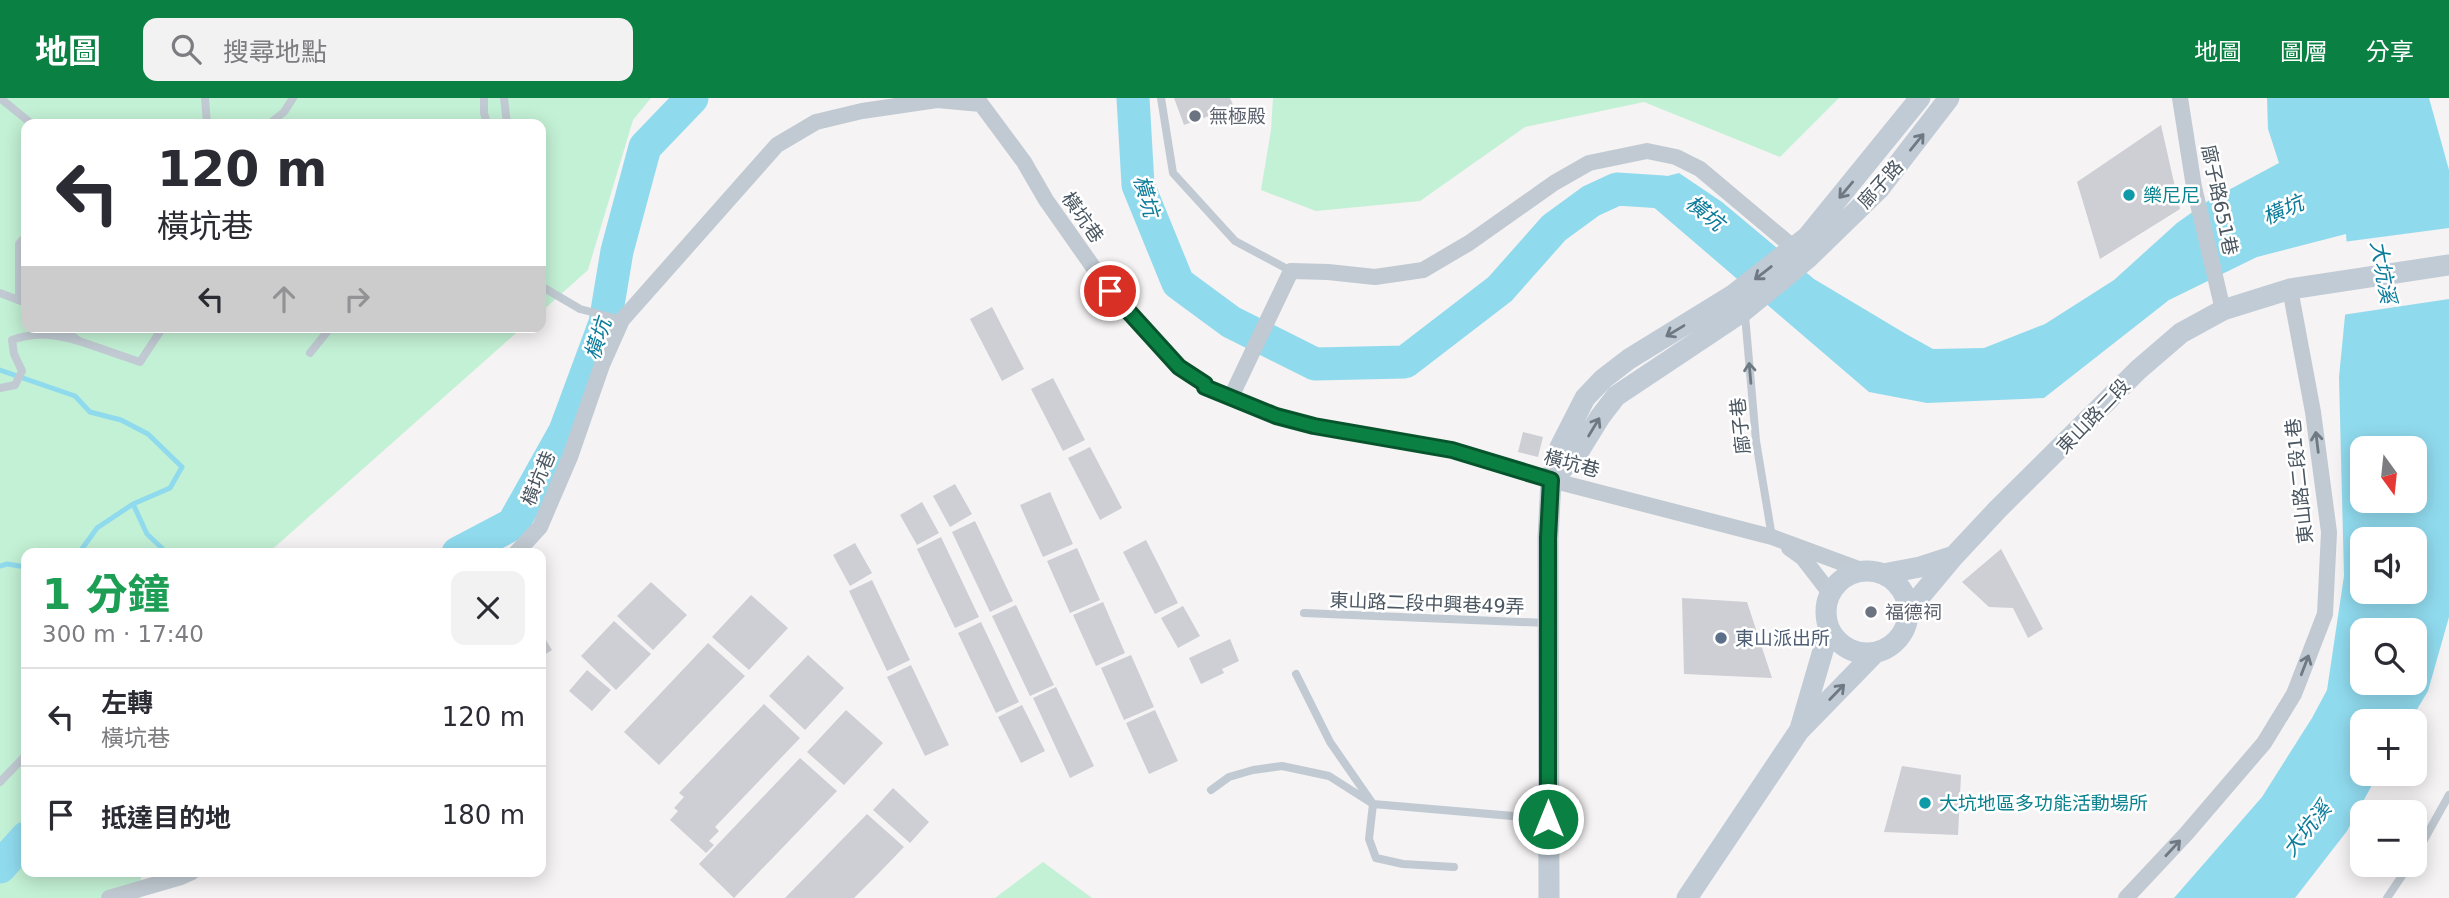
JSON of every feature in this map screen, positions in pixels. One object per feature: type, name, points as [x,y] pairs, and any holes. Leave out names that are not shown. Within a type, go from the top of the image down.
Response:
[{"type":"main road","name":"廍子路","points":[[1799,255],[1807,237],[1920,98]]},
{"type":"main road","name":"廍子路","points":[[1799,255],[1879,189],[1950,98]]},
{"type":"main road","points":[[1549,898],[1548,538],[1551,480],[1579,451],[1616,396],[1742,304],[1799,255]]},
{"type":"main road","name":"東山路二段","points":[[1908,611],[1954,556],[2138,370],[2180,333],[2223,310],[2290,289],[2449,265]]},
{"type":"main road","points":[[1873,573],[1894,581],[1903,591],[1908,611],[1904,630],[1897,641],[1887,649],[1875,653],[1848,650],[1837,642],[1829,631],[1825,618],[1830,593],[1838,582],[1851,575],[1920,567],[1954,556]]},
{"type":"main road","points":[[1799,731],[1829,631]]},
{"type":"main road","points":[[1687,898],[1799,731],[1875,653]]},
{"type":"street","name":"廍子路651巷","points":[[2180,98],[2194,187],[2223,310]]},
{"type":"street","name":"橫坑巷","points":[[521,548],[540,527],[621,320],[777,145],[816,122],[862,111],[937,100],[981,104],[1024,162],[1045,200],[1110,291],[1179,367],[1205,384],[1205,387],[1276,416],[1314,426],[1452,450],[1551,480],[1772,537],[1873,573]]},
{"type":"street","points":[[1231,397],[1291,271],[1375,277],[1423,270],[1469,243],[1554,183],[1589,163],[1647,150],[1676,157],[1700,169],[1799,255]]},
{"type":"street","name":"東山路二段1巷","points":[[2126,898],[2186,834],[2264,743],[2294,694],[2325,614],[2329,532],[2313,412],[2290,289]]},
{"type":"street","points":[[1772,537],[1804,558],[1830,593]]},
{"type":"street","points":[[109,898],[181,877]]},
{"type":"lane","points":[[205,98],[207,119]]},
{"type":"lane","points":[[275,119],[284,112],[293,98]]},
{"type":"lane","points":[[484,98],[486,119]]},
{"type":"lane","points":[[504,98],[506,119]]},
{"type":"lane","points":[[1161,98],[1173,173],[1235,241],[1291,271]]},
{"type":"lane","points":[[0,99],[26,119]]},
{"type":"lane","points":[[21,242],[21,272]]},
{"type":"lane","points":[[546,289],[580,309],[621,320]]},
{"type":"lane","points":[[0,293],[21,300]]},
{"type":"lane","name":"廍子巷","points":[[1742,304],[1756,441],[1772,537]]},
{"type":"lane","points":[[0,388],[15,385],[22,371],[14,355],[12,340],[28,334],[48,333],[140,362],[159,333]]},
{"type":"lane","points":[[68,333],[79,341]]},
{"type":"lane","points":[[310,353],[326,333]]},
{"type":"lane","name":"東山路二段中興巷49弄","points":[[1304,614],[1549,623]]},
{"type":"lane","points":[[1296,674],[1330,742],[1373,804],[1369,839],[1376,858],[1403,864],[1454,867]]},
{"type":"lane","points":[[0,782],[21,760]]},
{"type":"lane","points":[[1211,790],[1229,777],[1282,766],[1329,776],[1373,804],[1548,819]]},
{"type":"lane","points":[[2427,834],[2449,794]]},
{"type":"lane","points":[[2387,898],[2401,877]]},
{"type":"green space","points":[[0,98],[651,98],[633,120],[588,270],[546,308],[546,119],[21,119],[21,333],[516,333],[274,548],[21,548],[21,877],[141,877],[140,898],[0,898]]},
{"type":"green space","points":[[1273,98],[1839,98],[1780,157],[1644,102],[1525,127],[1420,201],[1316,211],[1261,190],[1271,130]]},
{"type":"green space","points":[[1043,862],[1092,898],[995,898]]},
{"type":"water","name":"大坑溪","points":[[2267,98],[2429,98],[2449,170],[2449,617],[2427,693],[2427,618],[2350,618],[2350,695],[2426,695],[2417,709],[2350,709],[2350,786],[2371,786],[2364,800],[2350,800],[2350,825],[2347,831],[2295,898],[2174,898],[2262,797],[2327,690],[2344,576],[2339,377],[2349,275],[2346,234],[2257,257],[2169,300],[2044,398],[1927,403],[1869,392],[1644,199],[1617,189],[1679,173],[1722,202],[1814,279],[1906,334],[1933,349],[1984,348],[2045,324],[2114,280],[2177,223],[2208,201],[2279,163],[2268,129]]},
{"type":"pier","points":[[2449,228],[2449,299],[2342,315],[2346,275],[2343,242]]},
{"type":"building","name":"無極殿","points":[[1174,98],[1230,98],[1234,107],[1184,125]]},
{"type":"building","name":"樂尼尼","points":[[2161,125],[2180,209],[2100,259],[2077,182]]},
{"type":"building","points":[[992,307],[1024,369],[1002,381],[970,319]]},
{"type":"building","points":[[1053,378],[1085,440],[1063,451],[1031,389]]},
{"type":"building","points":[[1523,432],[1543,437],[1538,457],[1518,452]]},
{"type":"building","points":[[1090,447],[1122,508],[1100,520],[1068,458]]},
{"type":"building","points":[[955,484],[972,514],[950,527],[933,496]]},
{"type":"building","points":[[1050,492],[1073,544],[1043,557],[1020,505]]},
{"type":"building","points":[[922,502],[939,533],[917,545],[900,515]]},
{"type":"building","points":[[975,521],[1013,601],[990,612],[952,532]]},
{"type":"building","points":[[941,537],[979,617],[955,628],[917,549]]},
{"type":"building","points":[[1146,540],[1178,603],[1155,614],[1123,552]]},
{"type":"building","points":[[855,543],[872,573],[850,586],[833,555]]},
{"type":"building","points":[[1077,548],[1100,600],[1070,613],[1047,561]]},
{"type":"building","points":[[2001,549],[2043,629],[2028,638],[2013,608],[1989,607],[1962,582]]},
{"type":"building","points":[[872,580],[910,660],[887,671],[849,591]]},
{"type":"building","points":[[651,582],[687,615],[653,650],[617,616]]},
{"type":"building","points":[[751,595],[788,628],[749,670],[712,637]]},
{"type":"building","name":"東山派出所","points":[[1682,598],[1747,602],[1772,678],[1684,674]]},
{"type":"building","points":[[1103,602],[1125,653],[1096,666],[1073,615]]},
{"type":"building","points":[[1016,605],[1054,685],[1030,696],[992,616]]},
{"type":"building","points":[[1183,606],[1200,636],[1178,648],[1161,618]]},
{"type":"building","points":[[614,621],[651,654],[616,690],[581,656]]},
{"type":"building","points":[[981,622],[1019,702],[996,713],[958,633]]},
{"type":"building","points":[[1230,639],[1239,661],[1222,669],[1224,673],[1201,684],[1189,658]]},
{"type":"building","points":[[546,640],[552,650],[546,654]]},
{"type":"building","points":[[708,643],[745,676],[659,765],[624,732]]},
{"type":"building","points":[[808,655],[844,688],[805,730],[769,696]]},
{"type":"building","points":[[1131,655],[1154,707],[1124,720],[1101,668]]},
{"type":"building","points":[[911,665],[949,745],[925,756],[887,677]]},
{"type":"building","points":[[587,670],[611,690],[592,711],[569,691]]},
{"type":"building","points":[[1056,687],[1094,766],[1070,778],[1033,698]]},
{"type":"building","points":[[764,704],[800,738],[715,827],[719,831],[709,841],[714,845],[706,853],[670,820],[678,811],[674,808],[684,797],[679,793]]},
{"type":"building","points":[[1022,705],[1045,751],[1021,763],[998,717]]},
{"type":"building","points":[[846,710],[883,743],[844,785],[807,752]]},
{"type":"building","points":[[1155,710],[1178,761],[1149,774],[1126,723]]},
{"type":"building","points":[[800,758],[837,791],[734,898],[699,864]]},
{"type":"building","name":"大坑地區多功能活動場所","points":[[1902,766],[1961,775],[1958,835],[1884,832]]},
{"type":"building","points":[[893,788],[929,822],[910,843],[873,810]]},
{"type":"building","points":[[867,814],[904,847],[877,875],[854,898],[785,898]]},
{"type":"waterway","name":"橫坑","points":[[467,548],[513,524],[565,431],[605,323],[617,251],[645,147],[692,98]]},
{"type":"waterway","name":"橫坑","points":[[1133,98],[1138,185],[1178,283],[1231,322],[1315,364],[1405,362],[1500,289],[1554,228],[1591,201],[1617,189],[1663,192]]},
{"type":"waterway","points":[[0,370],[75,396],[90,412],[121,420],[148,434],[182,467],[170,488],[133,504],[147,534],[162,548]]},
{"type":"waterway","points":[[83,548],[97,528],[133,504]]},
{"type":"waterway","points":[[0,566],[21,566]]},
{"type":"waterway","name":"橫坑","points":[[0,867],[21,844]]},
{"type":"place","name":"無極殿","points":[[1195,116]]},
{"type":"place","name":"樂尼尼","points":[[2129,195]]},
{"type":"place","name":"福德祠","points":[[1871,612]]},
{"type":"place","name":"東山派出所","points":[[1721,638]]},
{"type":"place","name":"大坑地區多功能活動場所","points":[[1925,803]]},
{"type":"route","points":[[1110,291],[1179,367],[1205,384],[1205,387],[1276,416],[1314,426],[1452,450],[1551,480],[1548,538],[1548,819]]}]
